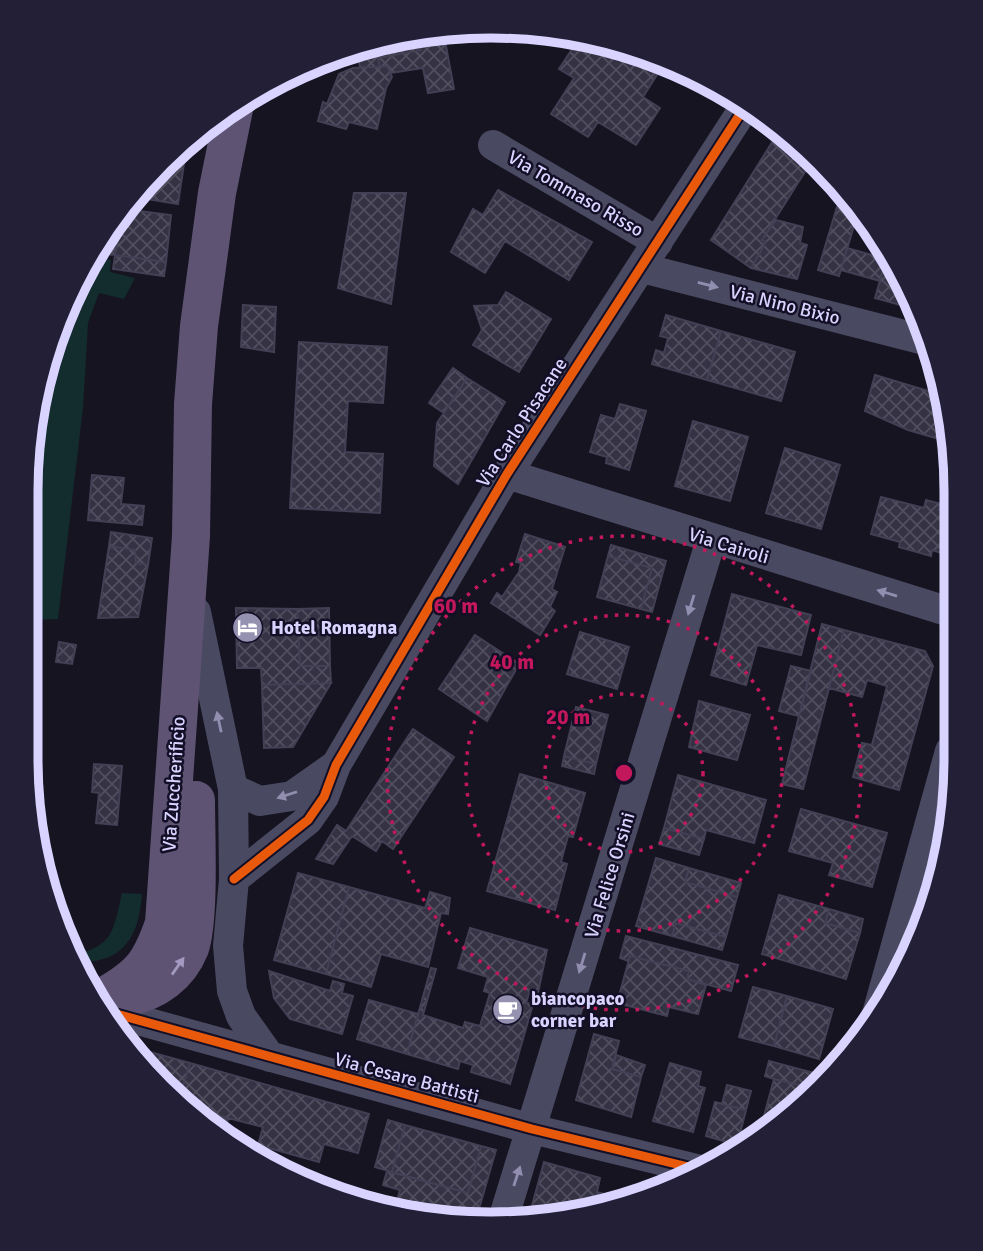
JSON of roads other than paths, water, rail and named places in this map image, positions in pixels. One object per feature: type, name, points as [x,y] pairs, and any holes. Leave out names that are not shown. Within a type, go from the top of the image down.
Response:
[{"type":"main road","name":"Via Zuccherificio","points":[[106,996],[120,987],[152,957],[164,923],[191,536],[193,404],[199,326],[217,194],[232,121]]},
{"type":"main road","name":"Via Zuccherificio","points":[[108,1000],[138,995],[160,986],[177,971],[190,947],[196,839],[196,612],[191,536]]},
{"type":"street","name":"Via Carlo Pisacane","points":[[234,878],[308,820],[324,796],[336,765],[507,474],[741,113]]},
{"type":"street","name":"Via Tommaso Risso","points":[[493,145],[658,242]]},
{"type":"street","name":"Via Nino Bixio","points":[[642,268],[917,338]]},
{"type":"street","name":"Via Cairoli","points":[[507,474],[711,540],[944,610]]},
{"type":"street","name":"Via Felice Orsini","points":[[506,1212],[711,540]]},
{"type":"street","name":"Via Zuccherificio","points":[[196,612],[233,789],[234,878],[228,946],[232,991],[241,1016],[270,1058]]},
{"type":"street","points":[[233,789],[260,801],[292,796],[336,765]]},
{"type":"street","points":[[886,983],[944,773]]},
{"type":"street","name":"Via Cesare Battisti","points":[[117,1014],[532,1129],[689,1167]]},
{"type":"place","name":"Hotel Romagna","points":[[248,627]]},
{"type":"place","name":"biancopaco corner bar","points":[[508,1009]]}]
